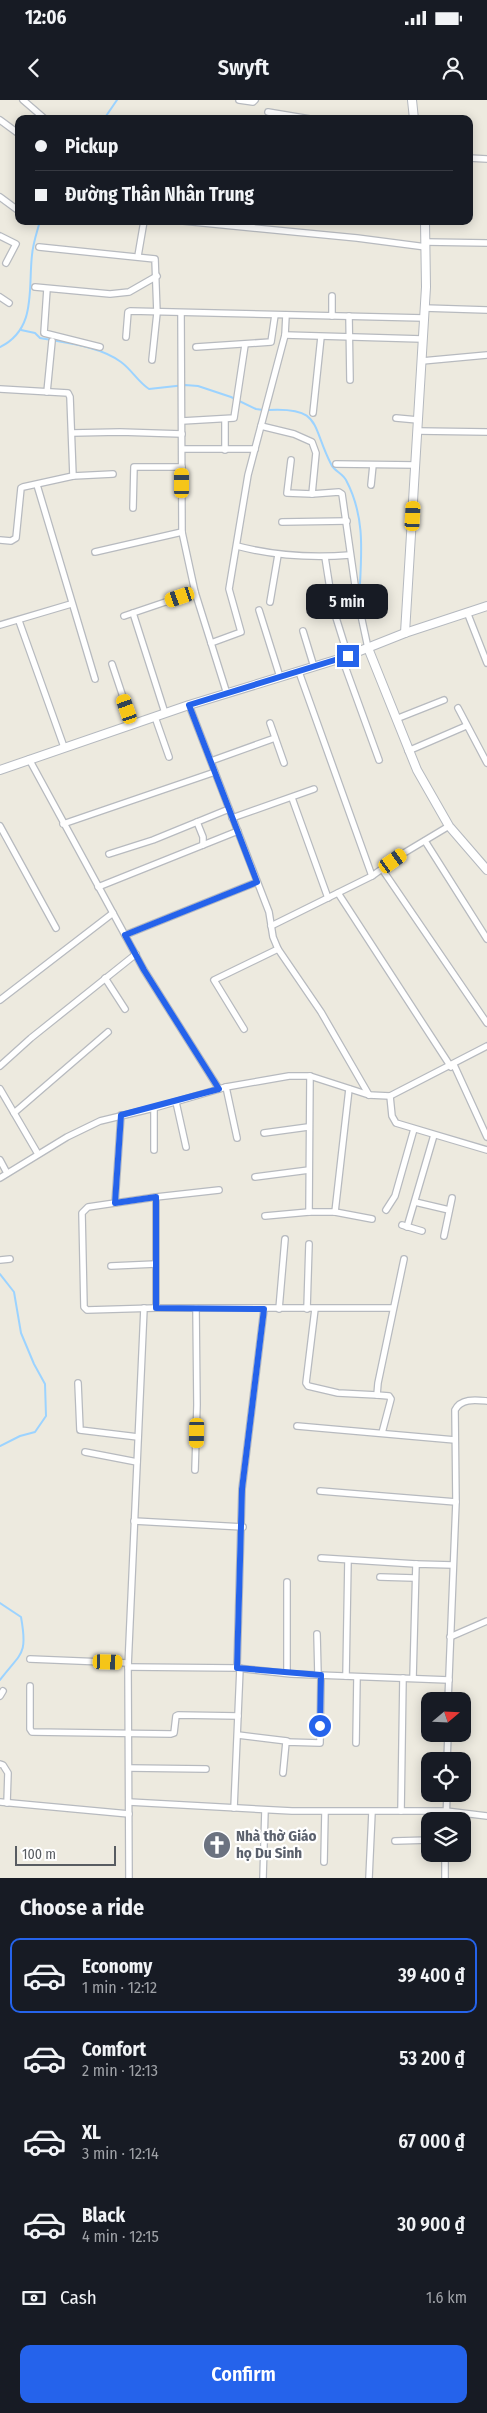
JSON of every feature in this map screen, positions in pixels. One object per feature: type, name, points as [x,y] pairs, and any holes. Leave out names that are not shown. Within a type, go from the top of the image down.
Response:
[{"type":"street","points":[[23,100],[40,115]]},
{"type":"street","points":[[238,100],[252,102],[255,100]]},
{"type":"street","points":[[412,100],[414,115]]},
{"type":"street","points":[[268,112],[286,115]]},
{"type":"street","points":[[0,120],[15,131]]},
{"type":"street","points":[[473,158],[487,159]]},
{"type":"street","points":[[0,197],[15,208]]},
{"type":"street","points":[[138,256],[143,225]]},
{"type":"street","points":[[224,225],[426,244],[487,243]]},
{"type":"street","points":[[405,633],[422,361],[425,225]]},
{"type":"street","points":[[0,236],[16,244],[6,263]]},
{"type":"street","points":[[39,247],[155,259],[157,312],[152,360]]},
{"type":"street","points":[[35,287],[110,294],[129,292],[156,276]]},
{"type":"street","points":[[47,288],[44,333],[100,347]]},
{"type":"street","points":[[332,296],[332,316]]},
{"type":"street","points":[[0,297],[9,303]]},
{"type":"street","points":[[424,308],[487,310]]},
{"type":"street","points":[[126,337],[128,312],[424,318]]},
{"type":"street","points":[[181,313],[182,532],[195,592],[227,694]]},
{"type":"street","points":[[196,347],[271,342],[276,315]]},
{"type":"street","points":[[211,643],[241,632],[229,589],[248,475],[284,335],[286,315]]},
{"type":"street","points":[[349,316],[350,380]]},
{"type":"street","points":[[284,335],[422,339]]},
{"type":"street","points":[[312,413],[321,337]]},
{"type":"street","points":[[47,392],[52,341]]},
{"type":"street","points":[[182,421],[234,418],[245,345]]},
{"type":"street","points":[[422,361],[487,355]]},
{"type":"street","points":[[0,389],[70,394],[73,476]]},
{"type":"street","points":[[396,418],[418,420]]},
{"type":"street","points":[[225,420],[225,450]]},
{"type":"street","points":[[261,426],[294,434],[314,445],[316,453],[312,494]]},
{"type":"street","points":[[418,431],[487,432]]},
{"type":"street","points":[[72,433],[182,434]]},
{"type":"street","points":[[182,449],[255,449]]},
{"type":"street","points":[[292,460],[287,493],[341,493],[347,521],[350,555],[368,648],[408,751],[449,826],[487,870]]},
{"type":"street","points":[[336,464],[416,465]]},
{"type":"street","points":[[371,485],[373,464]]},
{"type":"street","points":[[133,508],[134,467],[182,467]]},
{"type":"street","points":[[0,540],[11,541],[16,538],[21,488],[73,476],[113,474]]},
{"type":"street","points":[[37,485],[71,604],[95,679]]},
{"type":"street","points":[[282,522],[347,521]]},
{"type":"street","points":[[95,552],[182,532]]},
{"type":"street","points":[[237,546],[278,555],[325,557],[350,555]]},
{"type":"street","points":[[270,602],[278,555]]},
{"type":"street","points":[[325,557],[333,608],[345,657],[379,760]]},
{"type":"street","points":[[124,616],[195,592]]},
{"type":"street","points":[[0,625],[19,621],[71,604]]},
{"type":"street","points":[[0,770],[155,716],[345,657],[405,633],[487,606]]},
{"type":"street","points":[[259,610],[280,677]]},
{"type":"street","points":[[467,612],[487,663]]},
{"type":"street","points":[[133,613],[165,713]]},
{"type":"street","points":[[19,621],[64,747]]},
{"type":"street","points":[[303,631],[314,667]]},
{"type":"street","points":[[112,664],[132,724]]},
{"type":"street","points":[[299,672],[372,876]]},
{"type":"street","points":[[396,719],[444,700]]},
{"type":"street","points":[[189,705],[269,912],[278,948],[322,1012],[369,1095]]},
{"type":"street","points":[[458,708],[487,763]]},
{"type":"street","points":[[155,716],[169,757]]},
{"type":"street","points":[[270,723],[284,763]]},
{"type":"street","points":[[408,751],[466,726]]},
{"type":"street","points":[[211,761],[275,738]]},
{"type":"street","points":[[29,759],[125,935],[219,1089]]},
{"type":"street","points":[[63,824],[215,772]]},
{"type":"street","points":[[232,818],[314,789]]},
{"type":"street","points":[[292,798],[328,898]]},
{"type":"street","points":[[109,854],[229,809]]},
{"type":"street","points":[[197,822],[203,837],[203,844]]},
{"type":"street","points":[[0,826],[56,928]]},
{"type":"street","points":[[271,926],[372,876],[449,826]]},
{"type":"street","points":[[98,887],[238,831]]},
{"type":"street","points":[[425,841],[487,939]]},
{"type":"street","points":[[382,869],[487,1023]]},
{"type":"street","points":[[125,935],[257,882]]},
{"type":"street","points":[[338,893],[452,1066],[487,1137]]},
{"type":"street","points":[[0,1000],[113,913]]},
{"type":"street","points":[[244,1029],[214,980],[278,948]]},
{"type":"street","points":[[0,1066],[136,954]]},
{"type":"street","points":[[105,978],[125,1009]]},
{"type":"street","points":[[14,1113],[108,1032]]},
{"type":"street","points":[[0,1178],[85,1127],[121,1115],[154,1108],[226,1087],[289,1076],[310,1076],[369,1095],[390,1096],[452,1066],[487,1046]]},
{"type":"street","points":[[309,1212],[308,1127],[310,1076]]},
{"type":"street","points":[[226,1087],[237,1138]]},
{"type":"street","points":[[0,1089],[38,1154]]},
{"type":"street","points":[[335,1212],[349,1089]]},
{"type":"street","points":[[390,1096],[393,1120],[396,1123],[487,1150]]},
{"type":"street","points":[[176,1102],[186,1146]]},
{"type":"street","points":[[154,1108],[154,1150]]},
{"type":"street","points":[[115,1203],[121,1115]]},
{"type":"street","points":[[264,1133],[308,1127]]},
{"type":"street","points":[[386,1210],[395,1196],[414,1129]]},
{"type":"street","points":[[422,1231],[405,1226],[415,1202],[434,1134]]},
{"type":"street","points":[[0,1160],[7,1174]]},
{"type":"street","points":[[255,1178],[309,1170]]},
{"type":"street","points":[[219,1190],[88,1207],[82,1213],[84,1307],[87,1310],[144,1308],[392,1308]]},
{"type":"street","points":[[156,1197],[156,1308]]},
{"type":"street","points":[[444,1236],[452,1198]]},
{"type":"street","points":[[415,1202],[449,1210]]},
{"type":"street","points":[[264,1216],[335,1212],[372,1219]]},
{"type":"street","points":[[279,1309],[285,1239]]},
{"type":"street","points":[[308,1309],[309,1244]]},
{"type":"street","points":[[0,1260],[10,1258]]},
{"type":"street","points":[[377,1395],[392,1308],[404,1259]]},
{"type":"street","points":[[111,1266],[156,1264]]},
{"type":"street","points":[[129,1878],[128,1665],[144,1308]]},
{"type":"street","points":[[195,1470],[198,1405],[196,1308]]},
{"type":"street","points":[[234,1808],[238,1735],[242,1489],[264,1309]]},
{"type":"street","points":[[315,1309],[306,1383],[308,1386],[338,1393],[389,1396],[391,1399],[382,1433]]},
{"type":"street","points":[[78,1383],[80,1430],[138,1437]]},
{"type":"street","points":[[448,1692],[456,1502],[456,1406],[467,1400],[487,1401]]},
{"type":"street","points":[[297,1426],[455,1440]]},
{"type":"street","points":[[85,1452],[137,1462]]},
{"type":"street","points":[[320,1491],[456,1502]]},
{"type":"street","points":[[134,1521],[242,1527]]},
{"type":"street","points":[[321,1558],[453,1566]]},
{"type":"street","points":[[346,1676],[348,1560]]},
{"type":"street","points":[[413,1678],[414,1578],[416,1564]]},
{"type":"street","points":[[380,1577],[414,1578]]},
{"type":"street","points":[[287,1582],[287,1673]]},
{"type":"street","points":[[450,1636],[487,1621]]},
{"type":"street","points":[[238,1735],[287,1741],[320,1742],[318,1634]]},
{"type":"street","points":[[30,1659],[128,1665],[238,1668],[357,1677],[449,1680]]},
{"type":"street","points":[[356,1743],[357,1677]]},
{"type":"street","points":[[401,1811],[403,1678]]},
{"type":"street","points":[[30,1686],[30,1729],[32,1732],[173,1733],[176,1716],[178,1715],[238,1716]]},
{"type":"street","points":[[283,1774],[287,1741]]},
{"type":"street","points":[[0,1764],[8,1772],[3,1802],[129,1814]]},
{"type":"street","points":[[129,1768],[206,1769]]},
{"type":"street","points":[[129,1802],[325,1812],[446,1811],[487,1816]]},
{"type":"street","points":[[446,1811],[447,1802]]},
{"type":"street","points":[[263,1878],[265,1810]]},
{"type":"street","points":[[324,1862],[325,1812]]},
{"type":"street","points":[[369,1878],[372,1812]]},
{"type":"street","points":[[395,1841],[421,1840]]},
{"type":"street","points":[[445,1878],[446,1862]]},
{"type":"waterway","points":[[107,115],[117,100]]},
{"type":"waterway","points":[[0,347],[12,339],[20,330],[25,319],[30,294],[33,251],[39,225]]},
{"type":"waterway","points":[[21,330],[35,333],[40,338],[103,352],[125,365],[149,389],[185,385],[198,386],[263,410]]},
{"type":"waterway","points":[[268,410],[285,410],[306,415],[317,429],[332,466],[346,480],[359,518],[361,544],[360,584]]},
{"type":"waterway","points":[[0,1274],[14,1292],[21,1333],[45,1384],[46,1416],[35,1432],[20,1436],[0,1446]]},
{"type":"waterway","points":[[0,1603],[21,1617],[24,1639],[21,1653],[0,1680]]},
{"type":"place","name":"Nhà thờ Giáo họ Du Sinh","points":[[217,1845]]},
{"type":"route","points":[[320,1726],[321,1675],[237,1668],[242,1489],[264,1309],[156,1308],[156,1197],[115,1203],[121,1115],[154,1108],[219,1089],[144,970],[125,935],[257,882],[189,705],[348,656]]}]
